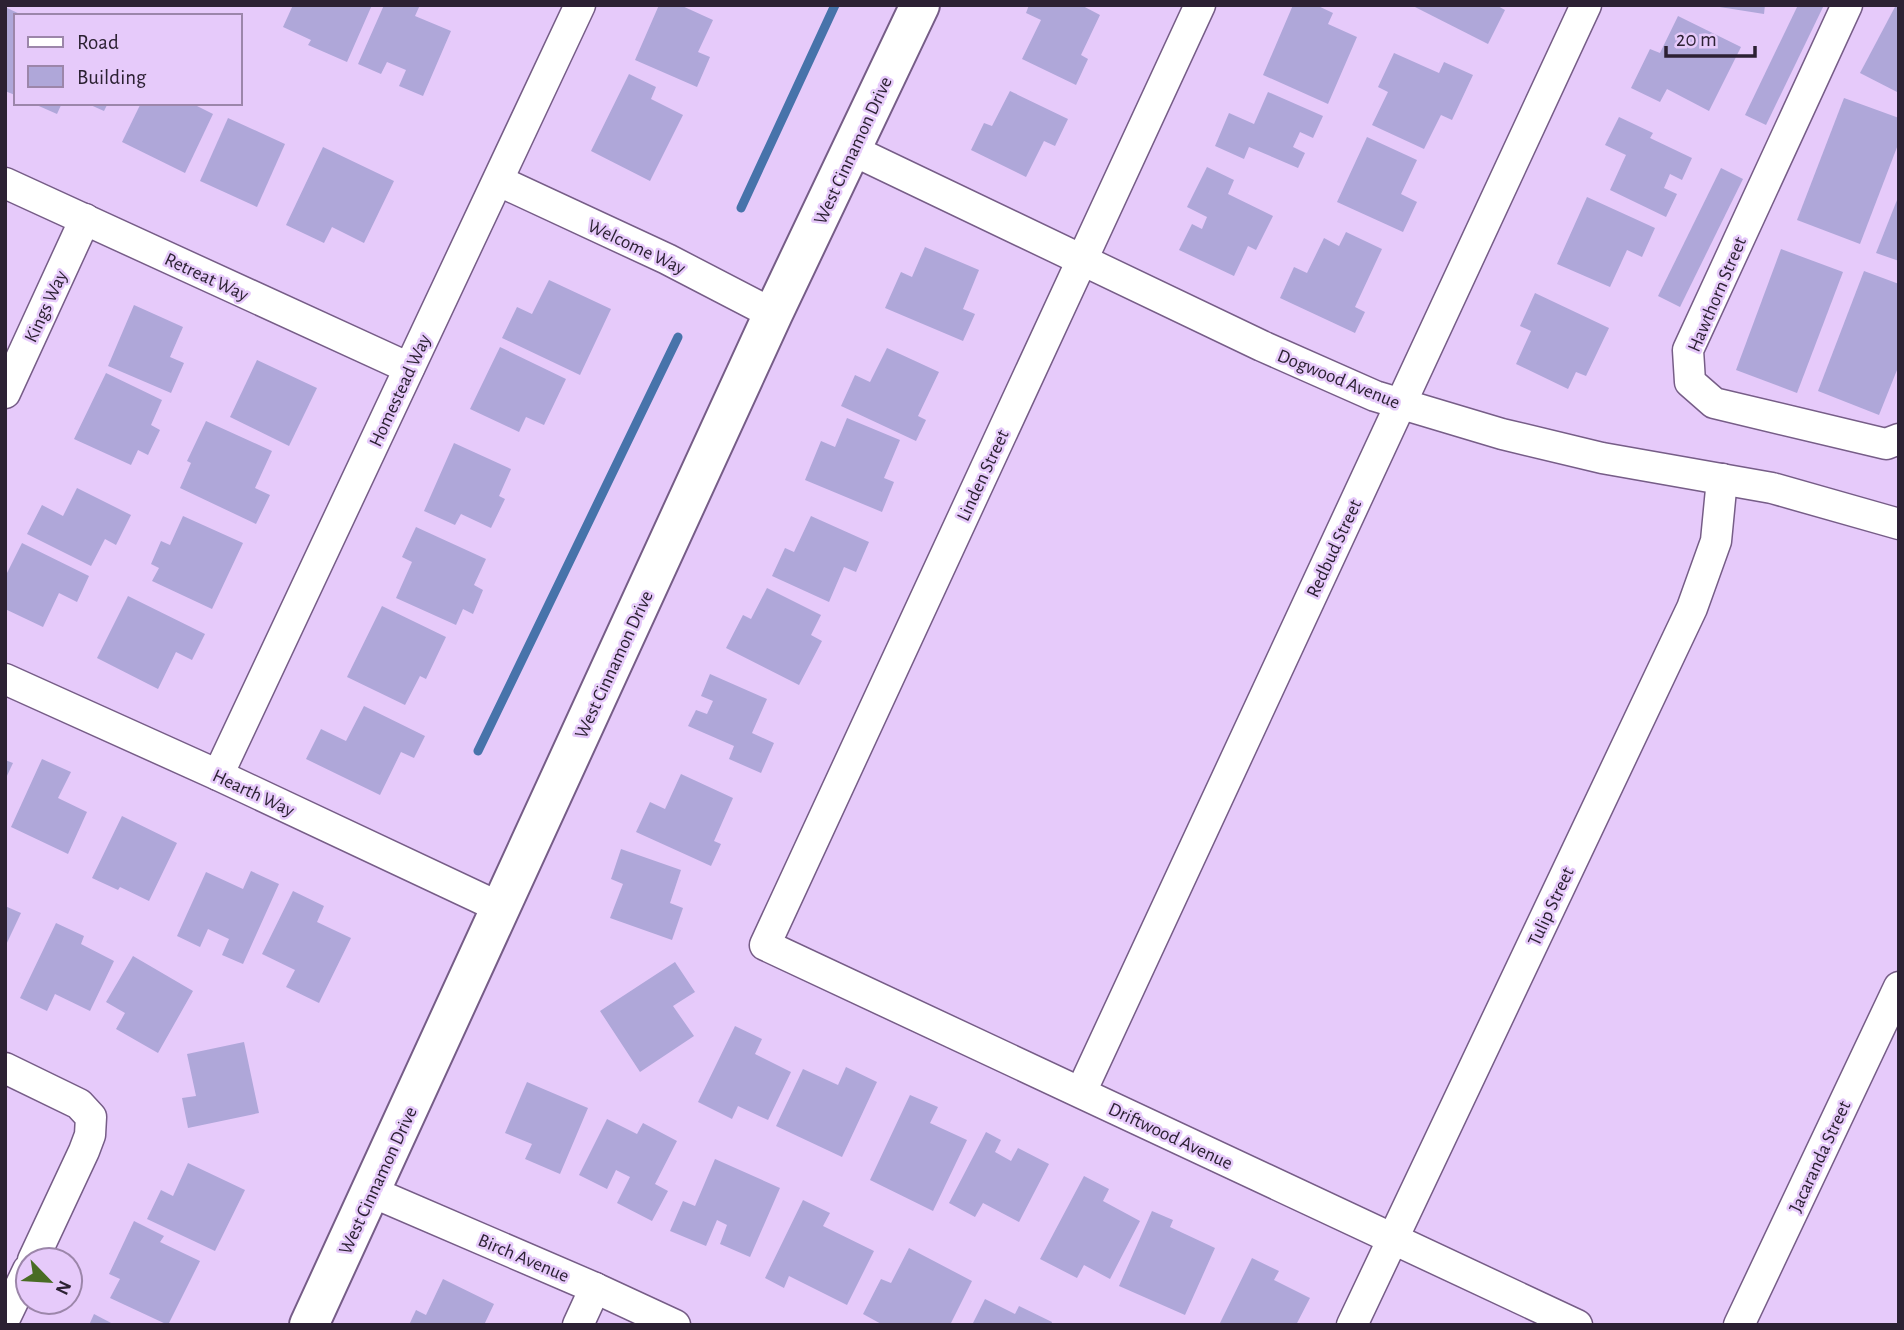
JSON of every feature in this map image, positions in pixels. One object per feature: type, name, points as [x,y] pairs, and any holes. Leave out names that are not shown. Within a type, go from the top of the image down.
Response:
[{"type":"main road","name":"West Cinnamon Drive","points":[[309,1325],[773,314],[920,5]]},
{"type":"street","name":"Homestead Way","points":[[219,775],[580,5]]},
{"type":"street","name":"Linden Street","points":[[765,945],[1200,5]]},
{"type":"street","name":"Redbud Street","points":[[1081,1092],[1586,5]]},
{"type":"street","name":"Hawthorn Street","points":[[1847,5],[1688,351],[1690,382],[1714,403],[1886,444],[1899,439]]},
{"type":"street","name":"Dogwood Avenue","points":[[852,150],[1262,346],[1375,396],[1539,443],[1602,458],[1772,488],[1899,524]]},
{"type":"street","name":"Welcome Way","points":[[499,181],[667,259],[773,314]]},
{"type":"street","name":"Retreat Way","points":[[5,183],[410,368]]},
{"type":"street","name":"Kings Way","points":[[5,393],[85,219]]},
{"type":"street","name":"Tulip Street","points":[[1352,1325],[1692,608],[1716,541],[1722,479]]},
{"type":"street","name":"Hearth Way","points":[[5,680],[219,775],[501,908]]},
{"type":"street","name":"Driftwood Avenue","points":[[765,945],[1577,1325]]},
{"type":"street","name":"Jacaranda Street","points":[[1740,1325],[1899,987]]},
{"type":"street","points":[[5,1068],[79,1104],[91,1117],[90,1135],[84,1152],[40,1246]]},
{"type":"street","name":"Birch Avenue","points":[[372,1192],[675,1325]]},
{"type":"street","points":[[578,1325],[595,1288]]},
{"type":"street","points":[[5,1318],[14,1299]]},
{"type":"building","points":[[293,5],[372,5],[347,62],[308,45],[311,40],[283,27]]},
{"type":"building","points":[[384,5],[420,5],[415,16],[451,31],[423,96],[399,86],[406,70],[387,62],[381,74],[358,64]]},
{"type":"building","points":[[659,5],[680,5],[713,20],[698,52],[710,57],[697,87],[635,60]]},
{"type":"building","points":[[1029,5],[1081,5],[1100,15],[1081,55],[1088,59],[1076,85],[1022,59],[1041,20],[1026,13]]},
{"type":"building","points":[[1293,5],[1316,5],[1333,13],[1328,24],[1357,37],[1328,104],[1263,75]]},
{"type":"building","points":[[1411,5],[1496,5],[1505,10],[1488,44]]},
{"type":"building","points":[[1707,5],[1765,5],[1764,14]]},
{"type":"building","points":[[1798,5],[1824,5],[1766,125],[1745,115]]},
{"type":"building","points":[[1896,5],[1899,5],[1899,93],[1860,73]]},
{"type":"building","points":[[5,7],[20,14],[14,14],[14,95],[5,91]]},
{"type":"building","points":[[1678,16],[1741,47],[1709,111],[1667,89],[1660,102],[1631,88],[1650,49],[1660,53]]},
{"type":"building","points":[[1394,53],[1439,73],[1444,62],[1473,75],[1452,120],[1441,115],[1424,149],[1372,125],[1388,92],[1378,87]]},
{"type":"building","points":[[629,74],[656,87],[651,99],[683,115],[650,181],[591,151]]},
{"type":"building","points":[[1010,91],[1068,119],[1055,146],[1044,141],[1026,177],[971,150],[984,123],[992,126]]},
{"type":"building","points":[[1268,92],[1323,116],[1313,138],[1300,132],[1293,147],[1305,153],[1298,168],[1249,147],[1244,159],[1215,146],[1229,113],[1254,124]]},
{"type":"building","points":[[1844,98],[1899,118],[1899,142],[1860,244],[1797,220]]},
{"type":"building","points":[[37,105],[61,105],[57,114]]},
{"type":"building","points":[[90,105],[107,105],[104,111]]},
{"type":"building","points":[[140,105],[195,105],[213,114],[185,173],[122,142]]},
{"type":"building","points":[[1619,117],[1653,133],[1650,138],[1692,158],[1682,180],[1670,174],[1664,188],[1677,194],[1666,217],[1610,190],[1626,155],[1605,145]]},
{"type":"building","points":[[228,118],[285,144],[257,207],[200,181]]},
{"type":"building","points":[[1367,137],[1417,160],[1401,194],[1417,202],[1403,232],[1337,202]]},
{"type":"building","points":[[323,147],[394,181],[364,243],[332,227],[324,243],[286,225]]},
{"type":"building","points":[[1207,167],[1234,180],[1228,194],[1273,216],[1256,250],[1248,246],[1234,276],[1179,250],[1192,224],[1202,229],[1207,217],[1187,207]]},
{"type":"building","points":[[1721,168],[1743,179],[1680,307],[1658,296]]},
{"type":"building","points":[[1899,195],[1899,261],[1876,253]]},
{"type":"building","points":[[1587,197],[1655,228],[1642,257],[1627,250],[1610,287],[1557,264]]},
{"type":"building","points":[[1346,232],[1382,249],[1355,307],[1365,312],[1355,333],[1280,298],[1294,267],[1307,273],[1324,238],[1339,246]]},
{"type":"building","points":[[925,247],[979,270],[963,309],[975,314],[963,341],[885,308],[901,272],[912,277]]},
{"type":"building","points":[[1781,249],[1843,272],[1797,393],[1736,370]]},
{"type":"building","points":[[1864,271],[1899,284],[1899,365],[1879,415],[1818,391]]},
{"type":"building","points":[[549,280],[611,309],[580,375],[502,338],[517,307],[532,314]]},
{"type":"building","points":[[1535,293],[1609,328],[1586,376],[1576,372],[1568,389],[1516,364],[1531,331],[1520,326]]},
{"type":"building","points":[[134,305],[183,327],[170,357],[184,363],[171,393],[108,366]]},
{"type":"building","points":[[500,347],[566,379],[544,425],[526,417],[519,432],[470,409]]},
{"type":"building","points":[[887,348],[939,372],[918,416],[926,420],[916,441],[841,406],[855,375],[870,382]]},
{"type":"building","points":[[257,360],[317,388],[289,446],[230,417]]},
{"type":"building","points":[[106,373],[162,400],[151,425],[160,430],[148,455],[138,450],[131,465],[74,439]]},
{"type":"building","points":[[847,418],[900,440],[884,478],[894,482],[882,512],[805,480],[821,441],[835,447]]},
{"type":"building","points":[[206,421],[272,451],[255,488],[270,495],[256,524],[180,488],[191,463],[187,461]]},
{"type":"building","points":[[454,443],[511,469],[499,496],[505,499],[491,528],[461,514],[455,525],[424,511]]},
{"type":"building","points":[[77,488],[131,515],[116,545],[105,539],[91,566],[27,534],[42,505],[63,516]]},
{"type":"building","points":[[183,516],[243,543],[212,609],[152,581],[159,568],[151,564],[161,541],[170,545]]},
{"type":"building","points":[[811,516],[869,542],[856,572],[844,567],[829,602],[772,576],[785,548],[794,552]]},
{"type":"building","points":[[416,527],[486,559],[474,585],[483,590],[473,614],[463,609],[456,625],[396,598],[412,562],[402,557]]},
{"type":"building","points":[[22,543],[89,576],[77,602],[59,593],[43,627],[5,609],[5,577]]},
{"type":"building","points":[[767,588],[821,615],[811,635],[822,641],[799,685],[726,648],[743,615],[751,619]]},
{"type":"building","points":[[128,596],[205,634],[192,660],[176,652],[158,689],[97,658]]},
{"type":"building","points":[[382,606],[446,637],[426,679],[420,676],[405,705],[347,677]]},
{"type":"building","points":[[710,674],[767,699],[752,733],[774,743],[761,773],[729,759],[734,746],[688,726],[696,710],[707,714],[713,701],[701,696]]},
{"type":"building","points":[[364,706],[425,736],[414,758],[401,752],[380,795],[306,759],[321,729],[346,741]]},
{"type":"building","points":[[42,759],[71,772],[58,798],[87,812],[68,854],[11,827]]},
{"type":"building","points":[[5,760],[13,763],[5,780]]},
{"type":"building","points":[[681,774],[733,798],[714,841],[721,844],[711,866],[636,832],[650,802],[665,809]]},
{"type":"building","points":[[122,816],[177,843],[149,901],[120,887],[118,890],[92,878]]},
{"type":"building","points":[[621,849],[681,870],[670,903],[683,908],[672,940],[610,918],[623,884],[611,879]]},
{"type":"building","points":[[251,871],[279,884],[243,964],[222,955],[229,939],[208,929],[200,947],[177,936],[206,872],[243,889]]},
{"type":"building","points":[[293,891],[324,906],[317,922],[351,938],[319,1003],[286,987],[295,970],[262,954]]},
{"type":"building","points":[[5,906],[21,913],[5,947]]},
{"type":"building","points":[[56,923],[84,936],[81,944],[114,961],[90,1011],[55,994],[47,1011],[20,998]]},
{"type":"building","points":[[133,956],[193,991],[158,1053],[116,1029],[125,1013],[106,1002]]},
{"type":"building","points":[[675,962],[695,992],[673,1006],[694,1036],[640,1072],[600,1011]]},
{"type":"building","points":[[735,1026],[762,1039],[755,1054],[791,1072],[768,1120],[738,1106],[732,1119],[698,1102]]},
{"type":"building","points":[[244,1042],[259,1113],[188,1128],[182,1098],[196,1096],[187,1054]]},
{"type":"building","points":[[846,1067],[877,1082],[842,1157],[776,1126],[803,1069],[838,1085]]},
{"type":"building","points":[[527,1082],[588,1108],[560,1174],[525,1159],[532,1144],[505,1133]]},
{"type":"building","points":[[910,1095],[938,1107],[930,1123],[967,1140],[933,1211],[870,1180]]},
{"type":"building","points":[[607,1119],[637,1134],[643,1123],[677,1141],[655,1184],[668,1191],[652,1221],[617,1203],[630,1177],[616,1170],[607,1189],[579,1175]]},
{"type":"building","points":[[986,1132],[1001,1140],[995,1152],[1011,1161],[1018,1148],[1049,1164],[1019,1222],[983,1203],[975,1217],[949,1203]]},
{"type":"building","points":[[715,1159],[780,1188],[750,1257],[720,1244],[727,1225],[717,1220],[706,1246],[670,1231],[683,1201],[695,1206]]},
{"type":"building","points":[[188,1163],[245,1190],[215,1251],[147,1219],[161,1190],[173,1196]]},
{"type":"building","points":[[1084,1176],[1109,1189],[1103,1201],[1140,1221],[1110,1279],[1084,1265],[1077,1278],[1040,1259]]},
{"type":"building","points":[[803,1200],[830,1213],[823,1226],[874,1251],[847,1305],[789,1276],[784,1288],[765,1278]]},
{"type":"building","points":[[1152,1211],[1173,1220],[1170,1227],[1215,1248],[1185,1315],[1119,1286]]},
{"type":"building","points":[[134,1221],[164,1236],[160,1242],[200,1261],[168,1325],[110,1298],[120,1279],[109,1274]]},
{"type":"building","points":[[909,1248],[972,1281],[950,1325],[883,1325],[863,1314],[881,1279],[891,1283]]},
{"type":"building","points":[[1252,1258],[1279,1271],[1274,1280],[1310,1298],[1296,1325],[1219,1325]]},
{"type":"building","points":[[443,1279],[494,1304],[484,1325],[409,1325],[416,1310],[426,1315]]},
{"type":"building","points":[[985,1299],[1015,1314],[1019,1306],[1052,1322],[1051,1325],[972,1325]]},
{"type":"building","points":[[94,1314],[115,1325],[89,1325]]},
{"type":"waterway","points":[[741,208],[835,5]]},
{"type":"waterway","points":[[478,751],[678,337]]}]
